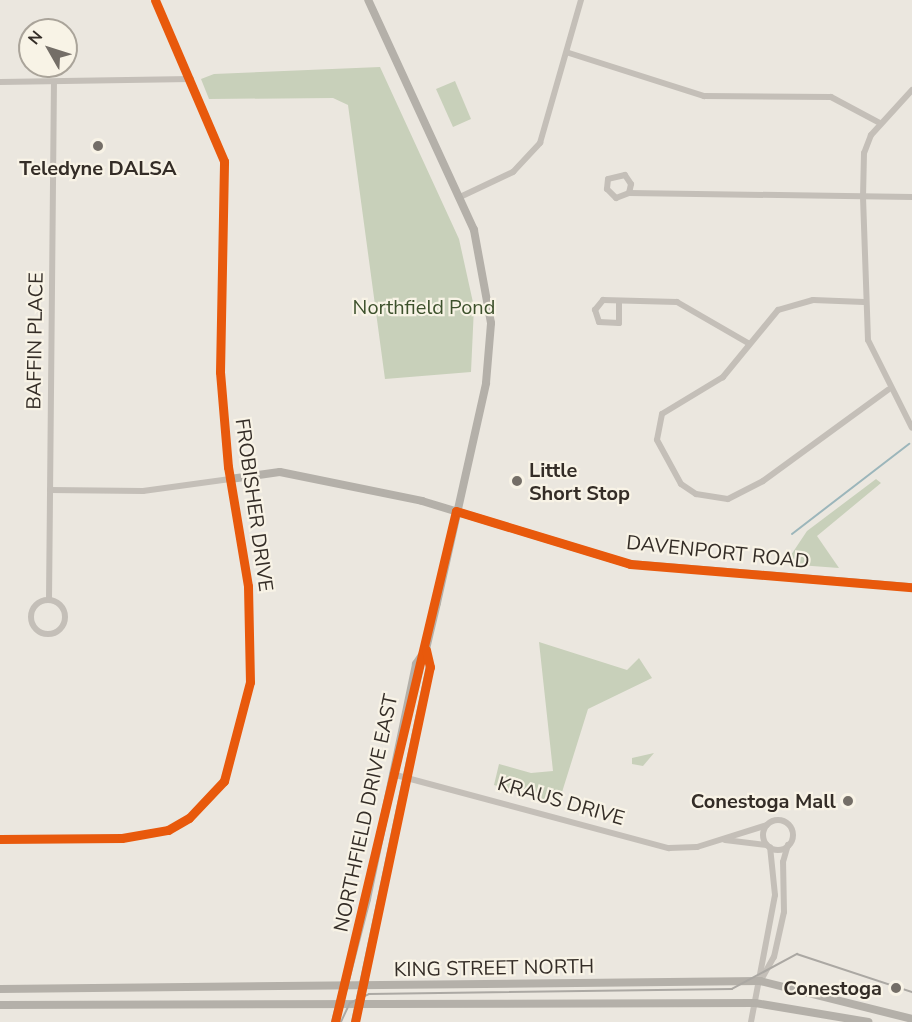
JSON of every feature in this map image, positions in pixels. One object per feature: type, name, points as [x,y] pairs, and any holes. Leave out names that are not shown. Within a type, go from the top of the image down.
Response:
[{"type":"main road","name":"NORTHFIELD DRIVE EAST","points":[[335,1022],[345,986],[416,664],[426,649],[486,383],[491,323],[483,259],[460,197],[368,0]]},
{"type":"main road","name":"DAVENPORT ROAD","points":[[230,479],[289,473],[456,511],[630,564],[912,587]]},
{"type":"main road","name":"NORTHFIELD DRIVE EAST","points":[[355,1022],[430,667],[426,649]]},
{"type":"main road","name":"KING STREET NORTH","points":[[0,989],[760,981],[912,1019]]},
{"type":"main road","name":"KING STREET NORTH","points":[[0,1005],[340,1002],[358,1004],[755,1003],[868,1022]]},
{"type":"street","name":"FROBISHER DRIVE","points":[[0,839],[122,838],[168,830],[189,818],[224,781],[253,654],[248,586],[230,479],[220,372],[224,161],[155,0]]},
{"type":"street","points":[[460,197],[513,172],[532,154],[551,120],[580,0]]},
{"type":"street","points":[[569,53],[704,96],[831,97],[880,123]]},
{"type":"street","points":[[0,82],[190,79]]},
{"type":"street","name":"BAFFIN PLACE","points":[[49,600],[54,82]]},
{"type":"street","points":[[912,90],[880,123],[864,153],[863,197],[864,302],[868,340],[888,390],[912,428]]},
{"type":"street","points":[[629,193],[632,184],[626,175],[608,180],[612,196],[629,193],[912,197]]},
{"type":"street","points":[[619,303],[618,323],[598,322],[595,310],[601,301],[677,302],[748,344]]},
{"type":"street","points":[[864,302],[794,303],[763,322],[723,377],[656,421],[657,440],[681,484],[705,497],[741,495],[888,390]]},
{"type":"street","name":"DAVENPORT ROAD","points":[[50,490],[142,491],[230,479]]},
{"type":"street","points":[[49,600],[60,606],[65,617],[57,631],[46,634],[33,627],[31,614],[38,603],[49,600]]},
{"type":"street","name":"KRAUS DRIVE","points":[[392,774],[656,846],[692,848],[721,841],[766,825]]},
{"type":"street","points":[[751,1022],[776,883],[766,825],[778,820],[788,823],[792,834],[788,845],[784,912],[774,957],[760,981]]},
{"type":"street","name":"KRAUS DRIVE","points":[[721,841],[753,839],[769,846]]},
{"type":"street","points":[[769,846],[788,845]]},
{"type":"green space","name":"Northfield Pond","points":[[380,67],[459,239],[474,307],[471,372],[385,379],[348,105],[333,98],[209,99],[201,79],[214,74]]},
{"type":"green space","points":[[455,81],[471,119],[453,127],[436,89]]},
{"type":"green space","points":[[876,479],[881,483],[817,536],[839,568],[785,564],[807,531]]},
{"type":"green space","points":[[539,642],[627,670],[639,658],[652,678],[588,709],[558,805],[494,785],[499,764],[531,773],[553,771]]},
{"type":"green space","points":[[654,753],[643,766],[632,764],[632,758]]},
{"type":"waterway","points":[[792,534],[909,444]]},
{"type":"tram line","points":[[341,1022],[350,1003],[369,994],[732,989],[797,954],[912,992]]},
{"type":"cycle path","points":[[0,839],[122,838],[168,830],[189,818],[224,781],[250,682],[248,586],[228,467],[220,372],[224,161],[155,0]]},
{"type":"cycle path","points":[[335,1022],[456,511],[630,564],[912,587]]},
{"type":"cycle path","points":[[355,1022],[430,667],[426,649]]},
{"type":"place","name":"Teledyne DALSA","points":[[98,146]]},
{"type":"place","name":"Little Short Stop","points":[[517,481]]},
{"type":"place","name":"Conestoga Mall","points":[[848,801]]},
{"type":"place","name":"Conestoga","points":[[896,988]]}]
